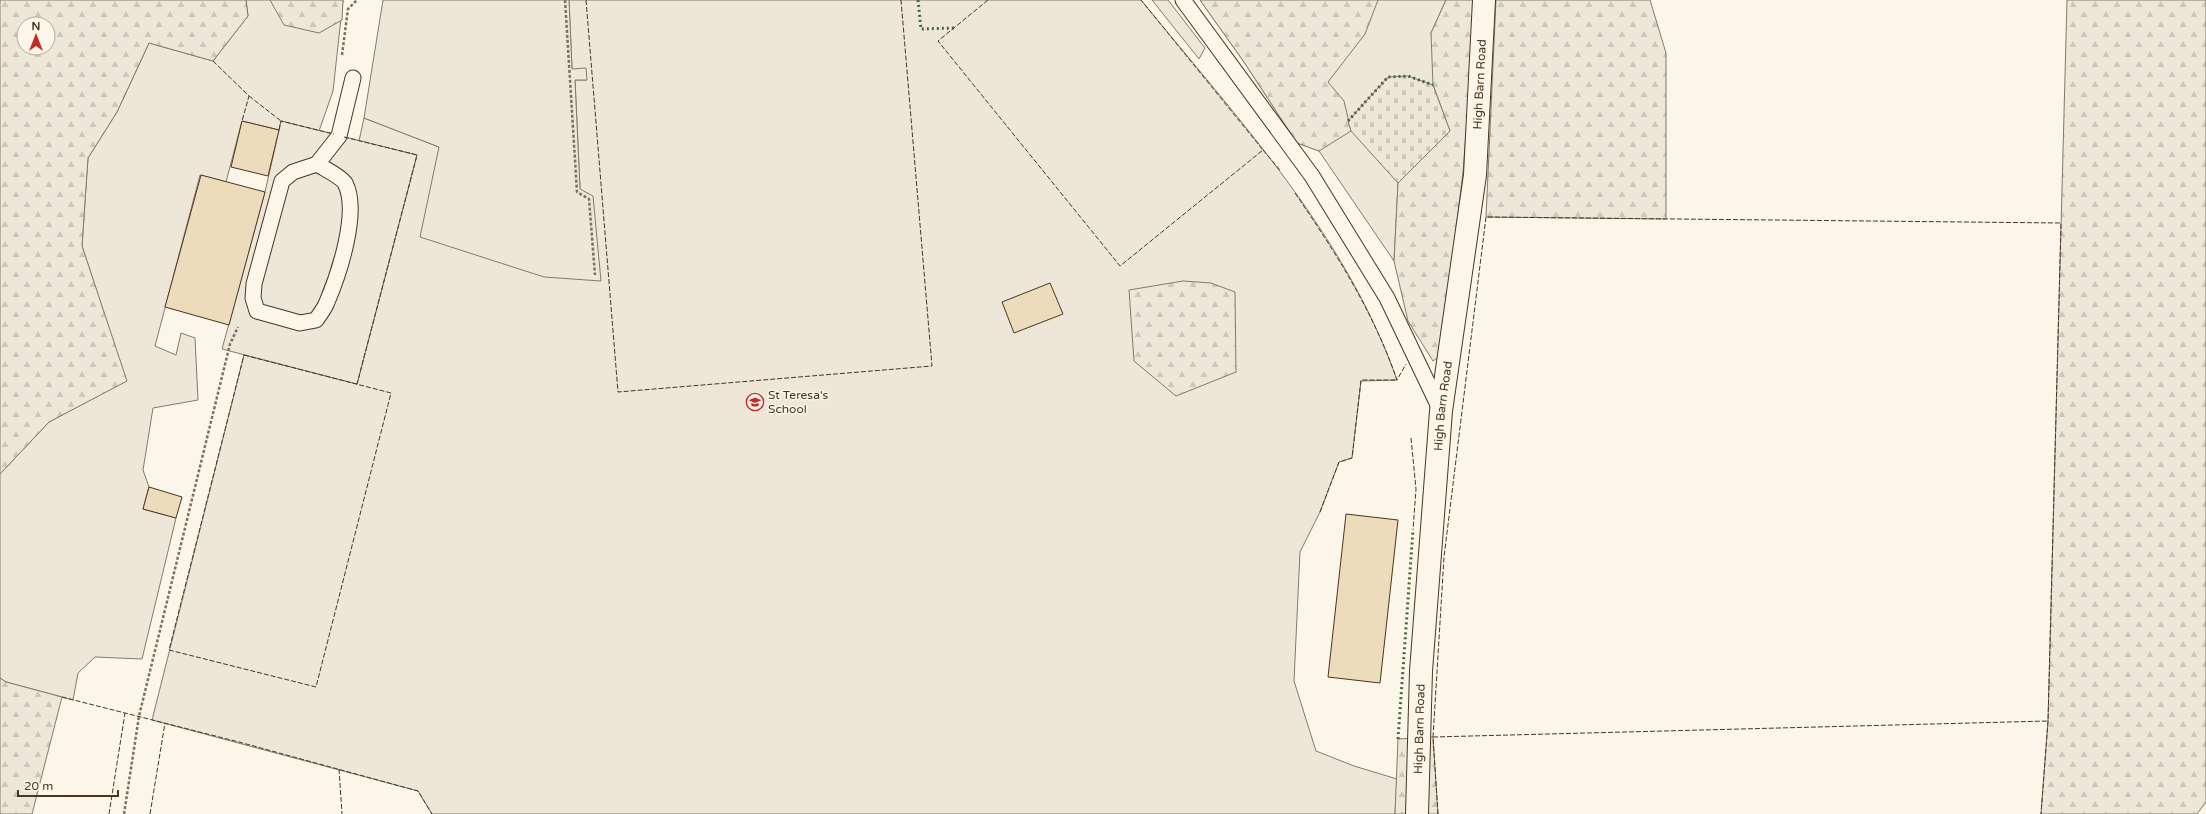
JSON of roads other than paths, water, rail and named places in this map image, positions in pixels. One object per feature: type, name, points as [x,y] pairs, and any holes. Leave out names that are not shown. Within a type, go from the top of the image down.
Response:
[{"type":"street","name":"High Barn Road","points":[[1416,814],[1421,671],[1441,411],[1475,175],[1484,0]]},
{"type":"lane","points":[[1183,0],[1312,176],[1386,298],[1441,411]]},
{"type":"lane","points":[[317,164],[344,182],[350,196],[349,222],[343,258],[327,303],[316,320],[300,322],[257,311],[253,298],[254,284],[282,181],[293,172],[317,164],[340,136],[354,78]]},
{"type":"place","name":"St Teresa's School","points":[[755,402]]}]
